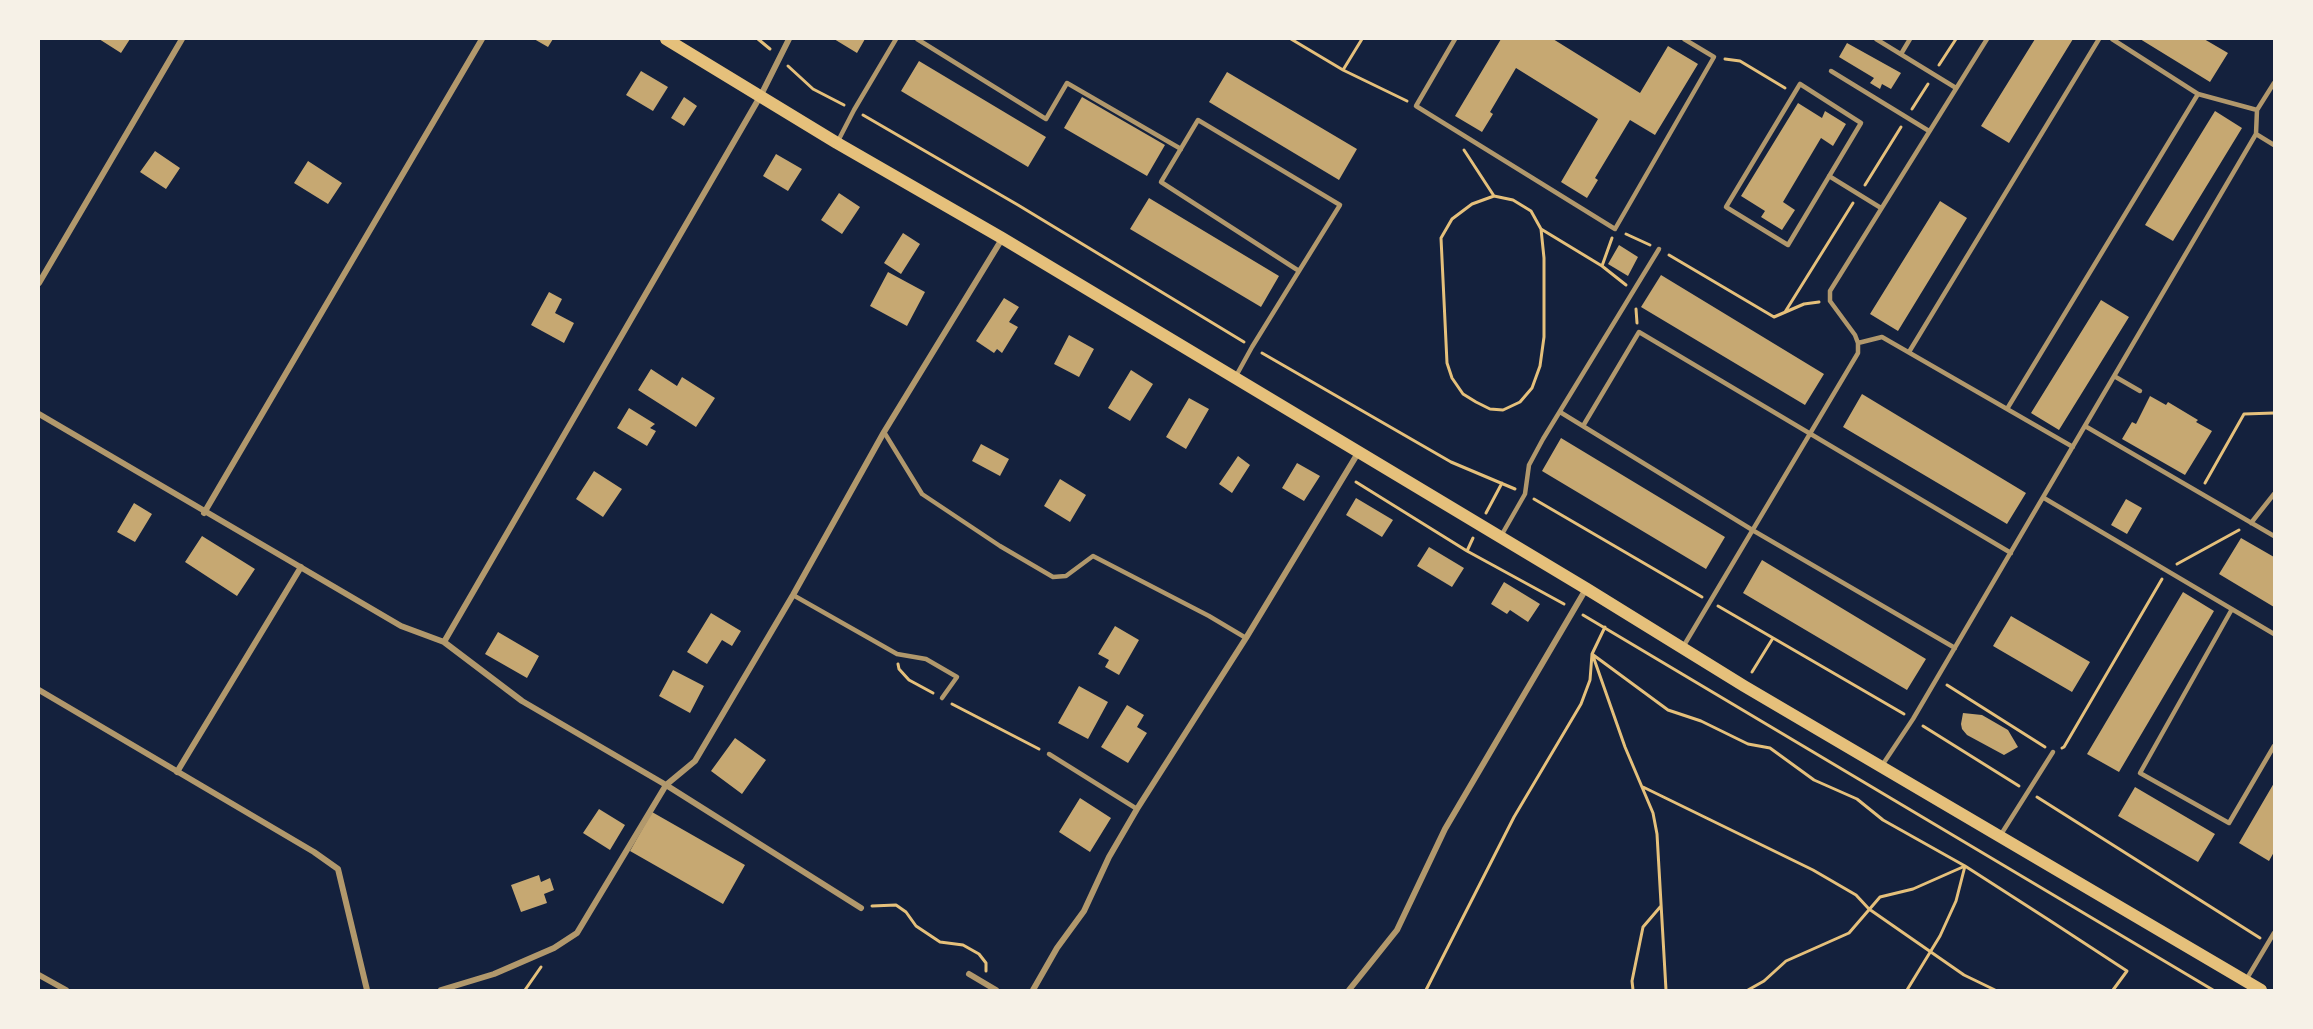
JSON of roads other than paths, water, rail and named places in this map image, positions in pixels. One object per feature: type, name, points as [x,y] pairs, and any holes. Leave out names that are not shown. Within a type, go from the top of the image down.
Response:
[{"type":"main road","points":[[666,39],[1587,589],[1744,686],[2261,990]]},
{"type":"street","points":[[39,283],[182,39]]},
{"type":"street","points":[[204,513],[482,39]]},
{"type":"street","points":[[444,642],[761,95],[789,39]]},
{"type":"street","points":[[441,990],[494,975],[554,948],[577,933],[666,785],[695,761],[793,595],[884,432],[1002,238]]},
{"type":"street","points":[[39,414],[204,513],[401,626],[444,642],[522,701],[666,785],[861,908]]},
{"type":"street","points":[[1033,990],[1057,948],[1084,911],[1109,857],[1137,809],[1246,638],[1358,453]]},
{"type":"street","points":[[177,772],[301,567]]},
{"type":"street","points":[[1348,990],[1397,930],[1445,829],[1587,589]]},
{"type":"street","points":[[39,690],[338,868],[367,990]]},
{"type":"street","points":[[969,974],[996,990]]},
{"type":"street","points":[[39,975],[66,990]]},
{"type":"lane","points":[[837,143],[896,39]]},
{"type":"lane","points":[[917,39],[1046,119],[1067,83],[1180,149]]},
{"type":"lane","points":[[1455,39],[1416,106],[1615,229],[1714,57],[1684,39]]},
{"type":"lane","points":[[1876,39],[1956,88]]},
{"type":"lane","points":[[1901,54],[1910,39]]},
{"type":"lane","points":[[1683,647],[1858,353],[1855,335],[1830,301],[1830,291],[1987,39]]},
{"type":"lane","points":[[1909,352],[2099,39]]},
{"type":"lane","points":[[2112,39],[2198,94],[2257,110]]},
{"type":"lane","points":[[1831,71],[1929,132]]},
{"type":"lane","points":[[1881,767],[1937,678],[2256,134],[2257,110],[2274,82]]},
{"type":"lane","points":[[1800,84],[1861,123],[1829,176],[1788,244],[1726,207],[1800,84]]},
{"type":"lane","points":[[2007,409],[2198,94]]},
{"type":"lane","points":[[1235,378],[1252,346],[1299,271],[1340,205],[1198,120],[1161,182],[1299,271]]},
{"type":"lane","points":[[2256,134],[2274,145]]},
{"type":"lane","points":[[1829,176],[1881,208]]},
{"type":"lane","points":[[1500,538],[1525,494],[1529,465],[1659,249]]},
{"type":"lane","points":[[1583,426],[1639,332],[2011,553]]},
{"type":"lane","points":[[1858,343],[1882,337],[2073,447]]},
{"type":"lane","points":[[2114,376],[2140,391]]},
{"type":"lane","points":[[1560,412],[1754,531],[1954,648]]},
{"type":"lane","points":[[2085,426],[2274,536]]},
{"type":"lane","points":[[884,432],[921,494],[1000,546],[1053,577],[1066,576],[1094,556],[1246,638]]},
{"type":"lane","points":[[2251,523],[2274,494]]},
{"type":"lane","points":[[2043,498],[2274,634]]},
{"type":"lane","points":[[793,595],[897,654],[926,659],[957,677],[942,699]]},
{"type":"lane","points":[[2232,609],[2140,773],[2229,823],[2274,746]]},
{"type":"lane","points":[[1999,836],[2053,752]]},
{"type":"lane","points":[[1049,754],[1137,809]]},
{"type":"lane","points":[[2245,981],[2274,933]]}]
